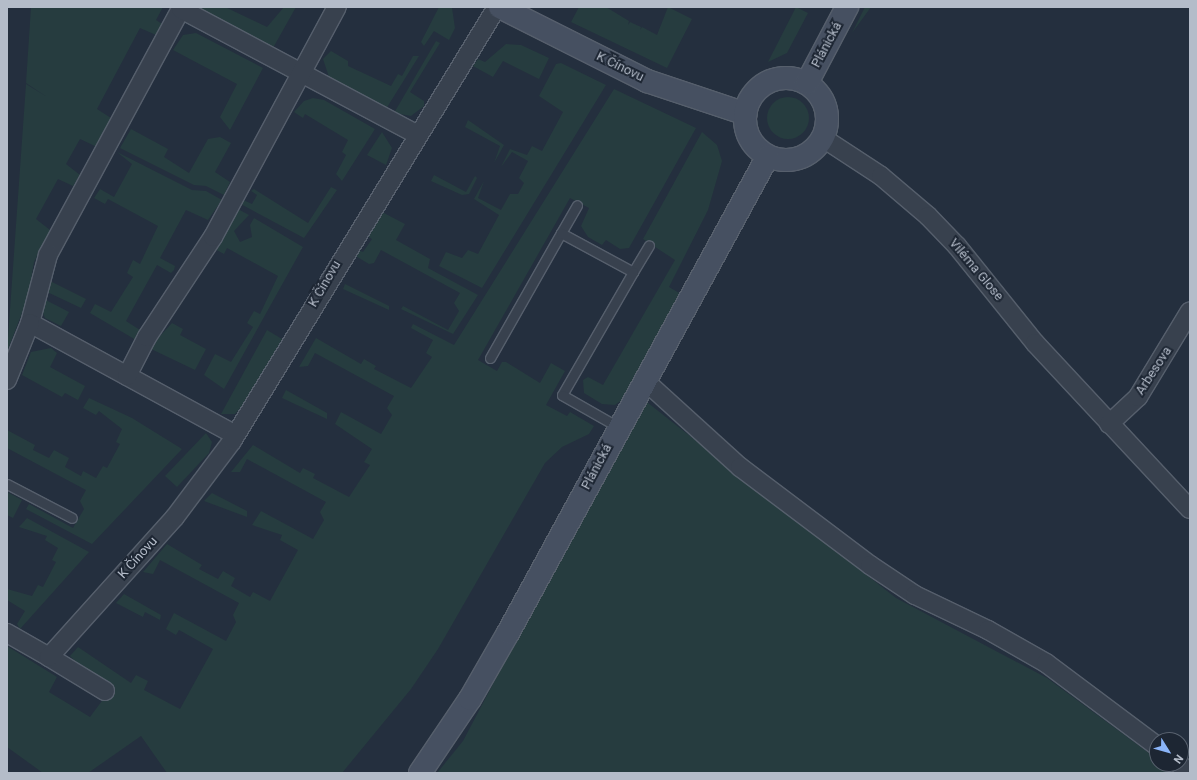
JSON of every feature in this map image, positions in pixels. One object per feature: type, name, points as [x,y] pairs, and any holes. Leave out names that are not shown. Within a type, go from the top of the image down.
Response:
[{"type":"main road","name":"K Čínovu","points":[[500,7],[647,81],[746,114]]},
{"type":"main road","name":"Plánická","points":[[807,83],[847,7]]},
{"type":"main road","name":"Plánická","points":[[746,114],[751,99],[761,86],[776,79],[792,78],[807,83],[826,107],[827,123],[823,138]]},
{"type":"main road","points":[[746,114],[750,138],[768,156],[783,160],[799,158],[813,150],[823,138]]},
{"type":"main road","name":"Plánická","points":[[420,773],[474,693],[618,427],[768,156]]},
{"type":"street","points":[[127,376],[146,337],[213,237],[337,7]]},
{"type":"street","name":"K Čínovu","points":[[49,657],[174,517],[235,435],[416,134],[497,7]]},
{"type":"street","points":[[7,380],[30,323],[48,256],[181,8],[301,74],[416,134]]},
{"type":"street","name":"Viléma Glose","points":[[823,138],[882,176],[928,216],[957,246],[1034,344],[1190,509]]},
{"type":"street","name":"Arbesova","points":[[1109,424],[1138,397],[1190,311]]},
{"type":"street","points":[[30,323],[235,435]]},
{"type":"street","points":[[644,380],[740,467],[870,565],[915,595],[1046,664],[1149,740]]},
{"type":"street","points":[[7,633],[105,691]]},
{"type":"lane","points":[[490,358],[577,205]]},
{"type":"lane","points":[[561,233],[633,272]]},
{"type":"lane","points":[[618,427],[562,395],[649,245]]},
{"type":"lane","points":[[7,484],[72,518]]},
{"type":"green space","points":[[31,7],[163,7],[156,20],[162,24],[156,35],[140,28],[97,109],[111,118],[97,147],[80,139],[66,164],[80,175],[73,186],[58,179],[36,219],[50,230],[34,262],[28,297],[7,352],[26,84],[47,97],[26,83]]},
{"type":"green space","points":[[198,7],[225,7],[267,27],[284,7],[296,7],[273,48]]},
{"type":"green space","points":[[439,7],[452,8],[455,28],[449,40],[434,31],[424,46],[421,42]]},
{"type":"green space","points":[[579,7],[606,7],[629,21],[628,25],[630,22],[641,27],[640,30],[642,27],[657,35],[668,7],[692,19],[667,68],[571,22]]},
{"type":"green space","points":[[796,7],[808,13],[787,53],[768,62]]},
{"type":"green space","points":[[865,7],[871,7],[852,33]]},
{"type":"green space","points":[[196,33],[263,68],[230,130],[220,117],[237,84],[173,50],[183,35]]},
{"type":"green space","points":[[436,41],[440,43],[410,92],[424,101],[424,106],[411,116],[394,113]]},
{"type":"green space","points":[[506,44],[521,45],[549,58],[539,79],[503,61],[493,77],[473,66],[478,59],[485,62]]},
{"type":"green space","points":[[331,51],[348,61],[348,66],[391,86],[398,74],[402,76],[413,56],[419,56],[386,109],[329,77],[323,59]]},
{"type":"green space","points":[[561,63],[606,85],[482,288],[439,266],[446,252],[462,258],[468,250],[478,254],[499,215],[474,199],[484,181],[478,198],[501,210],[510,194],[518,194],[524,183],[519,178],[528,161],[512,152],[501,167],[510,149],[527,155],[532,146],[542,151],[563,112],[539,96],[556,64]]},
{"type":"green space","points":[[614,89],[696,128],[629,248],[620,249],[606,240],[602,245],[588,237],[581,226],[589,208],[570,198],[478,360],[497,371],[502,362],[506,362],[540,383],[551,363],[565,371],[546,405],[567,416],[570,412],[594,426],[589,434],[562,447],[545,463],[438,649],[411,689],[342,773],[167,773],[141,736],[88,773],[43,773],[7,747],[7,646],[57,677],[49,692],[90,717],[113,686],[76,662],[70,656],[78,647],[131,683],[136,675],[148,681],[144,690],[180,709],[213,649],[179,630],[176,635],[166,629],[174,613],[226,641],[236,622],[233,615],[239,603],[160,560],[153,574],[143,572],[167,544],[202,565],[199,569],[218,579],[223,571],[235,578],[231,586],[250,597],[253,592],[270,601],[298,550],[280,540],[282,535],[252,525],[261,511],[313,539],[324,520],[320,512],[326,502],[247,459],[240,472],[231,472],[253,445],[300,473],[303,468],[315,474],[313,478],[349,497],[370,465],[364,462],[372,449],[335,424],[341,412],[381,434],[392,415],[387,408],[394,396],[315,353],[308,366],[299,367],[316,338],[361,364],[364,359],[376,366],[374,369],[411,388],[432,357],[426,353],[433,340],[411,328],[413,324],[454,345]]},
{"type":"green space","points":[[784,97],[792,97],[800,100],[806,106],[809,118],[806,130],[800,136],[792,139],[784,139],[776,136],[770,130],[767,122],[767,114],[770,106],[776,100]]},
{"type":"green space","points":[[313,98],[324,100],[375,129],[342,181],[336,174],[346,155],[342,152],[348,140],[305,114],[303,118],[294,112],[304,101]]},
{"type":"green space","points":[[468,120],[504,145],[494,163],[500,146],[465,127]]},
{"type":"green space","points":[[131,129],[168,149],[164,157],[189,173],[208,139],[220,137],[231,143],[215,172],[230,182],[224,195],[206,186],[194,185],[120,148]]},
{"type":"green space","points":[[382,132],[392,148],[386,165],[367,155]]},
{"type":"green space","points":[[702,132],[717,145],[722,161],[708,210],[669,287],[681,294],[623,399],[615,405],[602,404],[584,393],[583,380],[588,377],[603,385],[675,260],[643,239]]},
{"type":"green space","points":[[117,152],[192,190],[206,191],[222,200],[208,220],[186,210],[160,258],[175,266],[174,270],[171,273],[157,265],[126,321],[140,330],[136,340],[90,313],[95,304],[111,312],[133,277],[127,273],[133,260],[140,264],[158,226],[108,199],[105,204],[94,198],[100,189],[114,197],[132,164]]},
{"type":"green space","points":[[434,175],[466,192],[475,176],[477,178],[469,194],[462,195],[431,181]]},
{"type":"green space","points":[[331,187],[337,190],[304,238],[237,202],[239,198],[252,204],[257,195],[251,191],[254,189],[308,223]]},
{"type":"green space","points":[[234,207],[249,215],[234,231],[240,242],[252,237],[250,225],[254,218],[303,247],[224,389],[204,375],[215,354],[231,362],[253,327],[247,323],[254,311],[260,314],[278,276],[227,248],[224,254],[213,248]]},
{"type":"green space","points":[[382,212],[405,224],[396,240],[430,259],[428,268],[478,295],[453,334],[401,309],[403,306],[448,330],[459,311],[454,303],[460,293],[381,250],[374,263],[369,264],[354,255],[358,250],[363,252],[372,239],[367,236]]},
{"type":"green space","points":[[50,281],[86,299],[81,308],[45,291]]},
{"type":"green space","points":[[345,284],[389,306],[389,310],[343,289]]},
{"type":"green space","points":[[42,298],[69,312],[61,326],[45,318],[41,309]]},
{"type":"green space","points":[[172,323],[183,329],[180,335],[206,349],[195,370],[149,348]]},
{"type":"green space","points":[[267,330],[282,339],[251,396],[235,414],[221,414]]},
{"type":"green space","points":[[51,348],[57,353],[50,367],[85,386],[78,400],[65,393],[62,397],[22,375],[31,352]]},
{"type":"green space","points":[[286,390],[327,413],[327,419],[282,398]]},
{"type":"green space","points":[[89,398],[132,418],[182,449],[92,544],[26,509],[29,504],[73,528],[84,509],[80,501],[86,490],[7,448],[7,430],[35,445],[33,450],[49,458],[54,450],[69,458],[65,467],[81,476],[83,471],[96,478],[103,466],[107,468],[120,444],[116,442],[122,429],[99,411],[96,415],[83,408]]},
{"type":"green space","points":[[643,399],[896,598],[1047,678],[1149,753],[1149,772],[1176,773],[437,773],[463,741]]},
{"type":"green space","points":[[206,433],[212,442],[209,453],[177,487],[165,476]]},
{"type":"green space","points":[[7,492],[22,500],[13,518],[7,515]]},
{"type":"green space","points":[[212,493],[247,511],[247,517],[204,501]]},
{"type":"green space","points":[[27,518],[89,552],[20,629],[17,624],[25,611],[7,600],[7,589],[32,596],[38,585],[43,587],[56,562],[52,560],[58,548],[45,540],[47,536],[19,527]]},
{"type":"green space","points":[[124,594],[161,615],[160,620],[145,612],[143,617],[116,603]]}]
